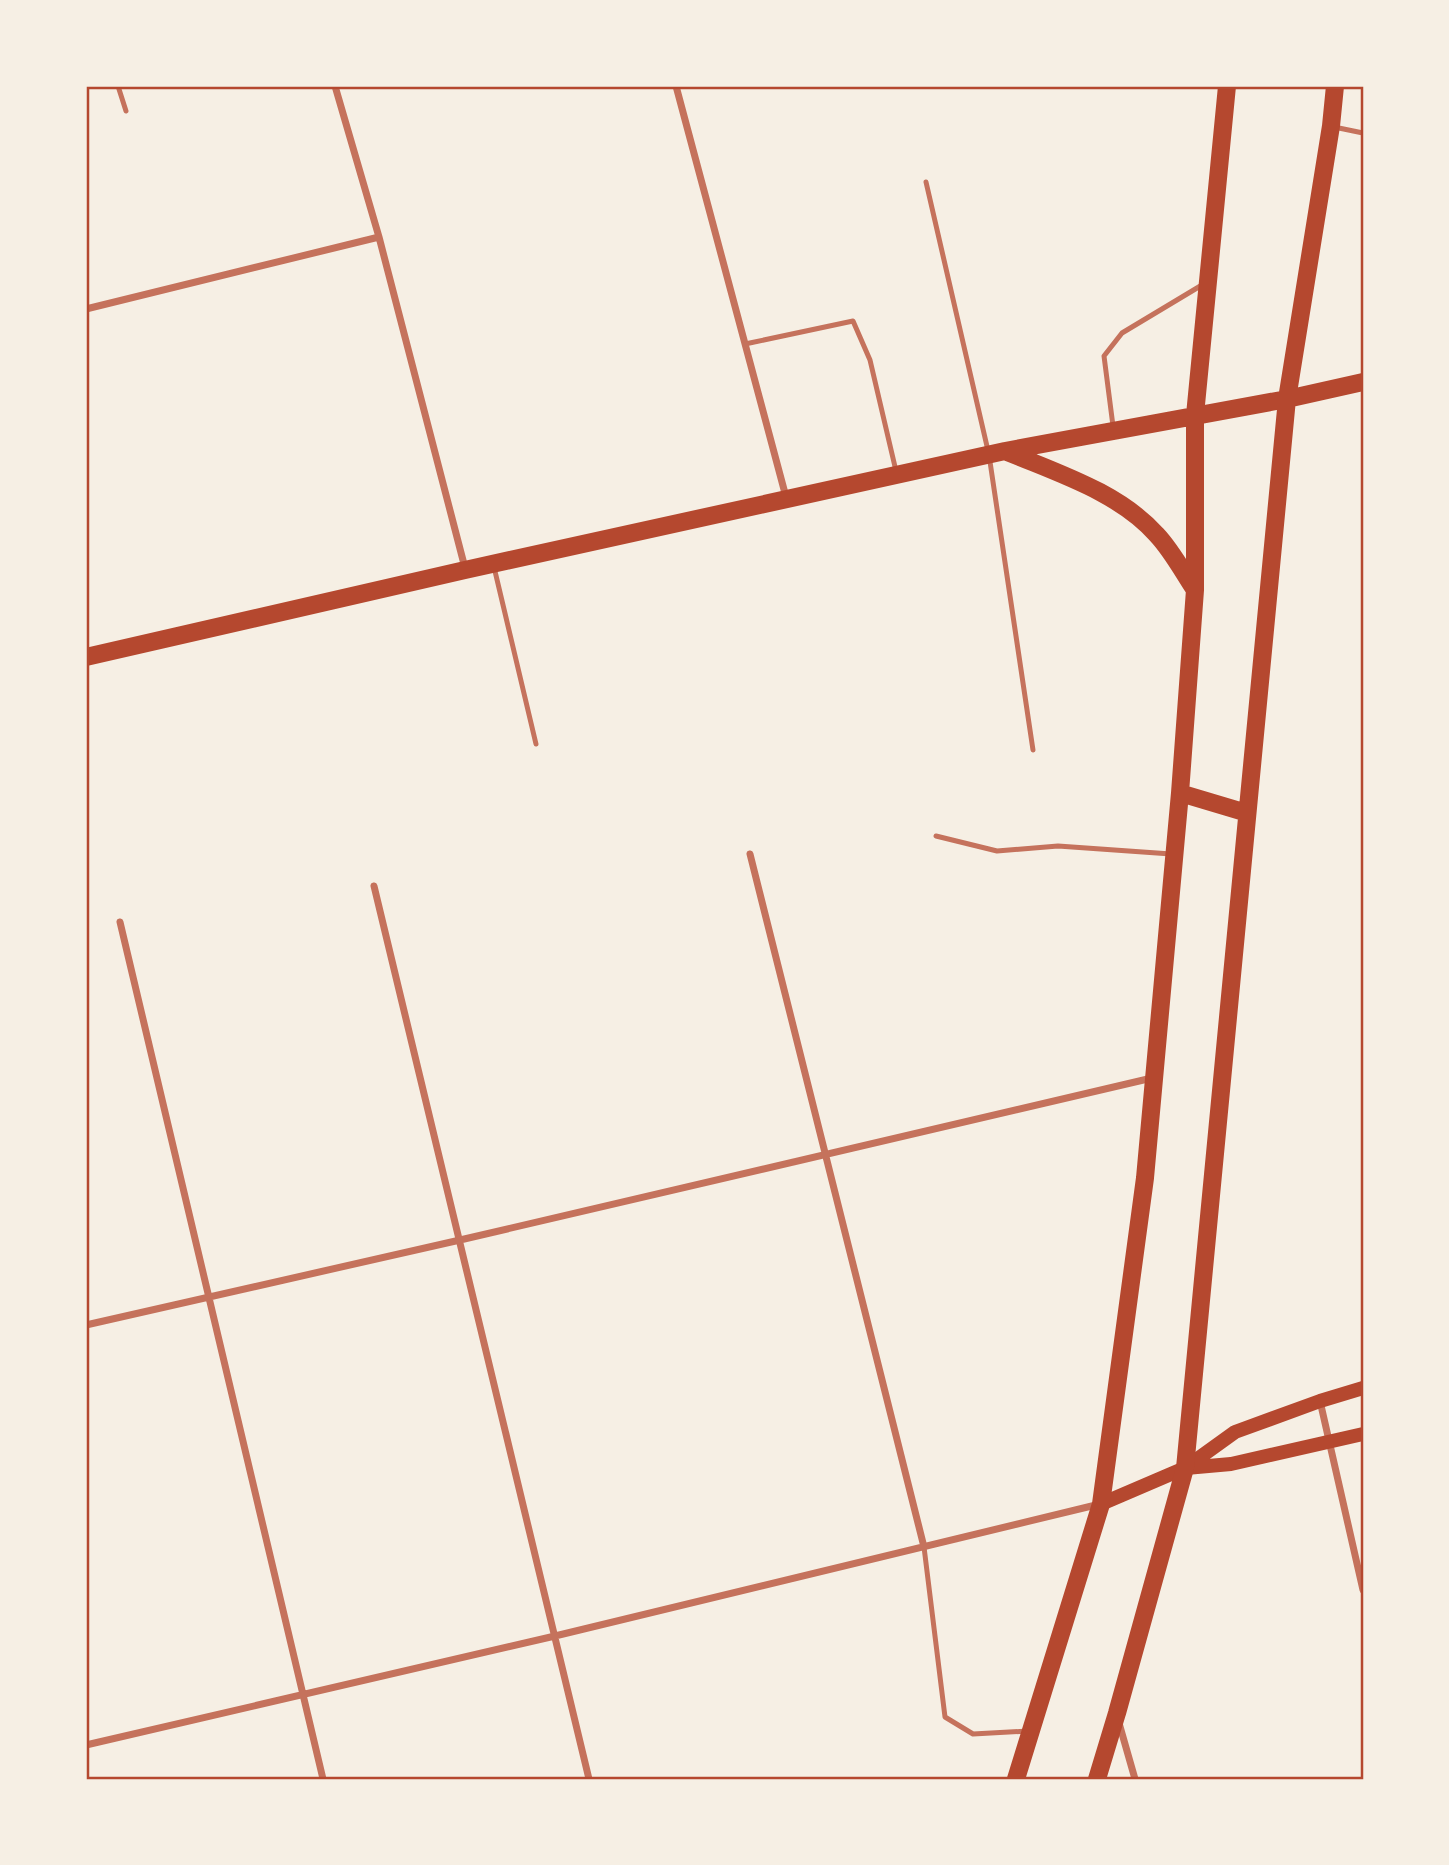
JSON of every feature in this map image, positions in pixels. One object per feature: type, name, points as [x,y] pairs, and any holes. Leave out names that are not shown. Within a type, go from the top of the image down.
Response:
[{"type":"main road","points":[[1016,1779],[1101,1504],[1145,1178],[1180,793],[1195,590],[1195,415],[1227,86]]},
{"type":"main road","points":[[1097,1779],[1185,1468],[1287,399],[1331,126],[1335,86]]},
{"type":"main road","points":[[86,657],[997,453],[1287,399],[1363,382]]},
{"type":"main road","points":[[997,453],[1076,480],[1121,504],[1157,535],[1195,590]]},
{"type":"main road","points":[[1180,793],[1247,813]]},
{"type":"main road","points":[[1101,1504],[1185,1468],[1235,1432],[1363,1388]]},
{"type":"main road","points":[[1185,1468],[1231,1464],[1363,1434]]},
{"type":"street","points":[[335,86],[379,237],[465,570]]},
{"type":"street","points":[[676,86],[787,500]]},
{"type":"street","points":[[86,309],[379,237]]},
{"type":"street","points":[[750,854],[924,1547]]},
{"type":"street","points":[[374,886],[589,1779]]},
{"type":"street","points":[[120,922],[323,1779]]},
{"type":"street","points":[[86,1325],[1153,1078]]},
{"type":"street","points":[[1320,1401],[1363,1590]]},
{"type":"street","points":[[86,1745],[555,1636],[1101,1504]]},
{"type":"street","points":[[1117,1713],[1135,1779]]},
{"type":"lane","points":[[118,86],[126,111]]},
{"type":"lane","points":[[1331,126],[1363,133]]},
{"type":"lane","points":[[926,182],[997,453],[1033,750]]},
{"type":"lane","points":[[1113,430],[1104,356],[1122,333],[1208,282]]},
{"type":"lane","points":[[745,344],[853,321],[870,360],[897,475]]},
{"type":"lane","points":[[493,564],[536,744]]},
{"type":"lane","points":[[936,836],[997,851],[1058,846],[1174,854]]},
{"type":"lane","points":[[924,1547],[945,1717],[973,1734],[1031,1731]]}]
